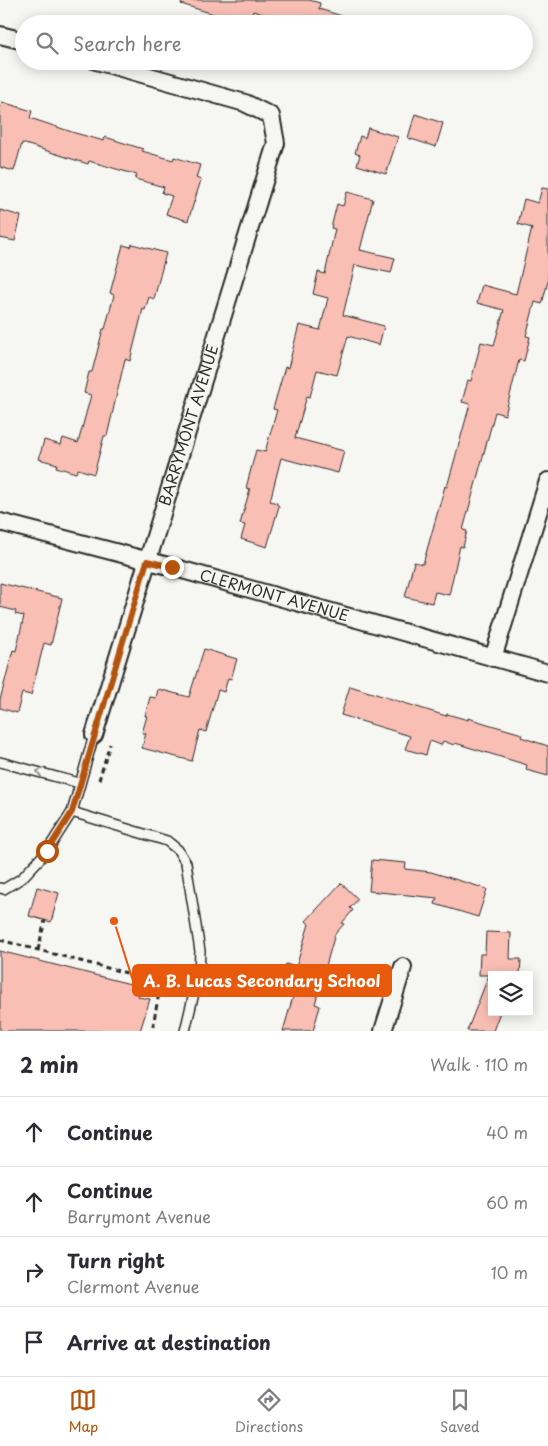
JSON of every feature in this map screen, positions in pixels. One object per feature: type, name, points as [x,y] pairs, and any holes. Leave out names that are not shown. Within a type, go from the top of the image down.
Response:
[{"type":"street","points":[[0,35],[15,39]]},
{"type":"street","name":"BARRYMONT AVENUE","points":[[94,735],[276,143],[271,116],[245,103],[128,70]]},
{"type":"street","points":[[493,658],[548,481]]},
{"type":"street","name":"CLERMONT AVENUE","points":[[0,522],[548,673]]},
{"type":"street","points":[[383,1031],[403,968]]},
{"type":"lane","points":[[0,888],[4,889],[22,878],[47,851],[72,812],[94,735]]},
{"type":"lane","points":[[0,762],[79,783]]},
{"type":"lane","points":[[72,812],[167,841],[178,850],[186,863],[200,951],[199,972],[185,1031]]},
{"type":"path","points":[[38,950],[45,920]]},
{"type":"path","points":[[0,940],[161,982],[152,1031]]},
{"type":"building","points":[[182,0],[309,0],[320,3],[319,9],[339,15],[266,15],[253,11],[252,15],[217,15],[181,4]]},
{"type":"building","points":[[2,102],[32,111],[30,118],[75,133],[104,141],[105,137],[143,149],[142,151],[173,160],[174,157],[200,165],[196,178],[201,180],[188,221],[166,214],[172,196],[162,193],[164,187],[135,179],[137,175],[89,161],[88,164],[22,143],[14,171],[0,167],[0,111]]},
{"type":"building","points":[[415,114],[443,123],[436,147],[408,138]]},
{"type":"building","points":[[368,128],[398,137],[386,174],[357,165],[360,155],[355,153],[360,136],[365,138]]},
{"type":"building","points":[[542,188],[548,189],[548,281],[542,304],[535,302],[526,336],[530,337],[524,361],[519,360],[505,415],[495,412],[463,530],[467,531],[463,547],[460,546],[449,595],[435,592],[432,603],[405,597],[414,562],[423,564],[445,486],[447,487],[470,404],[462,402],[468,380],[471,381],[481,342],[494,345],[504,310],[477,303],[482,285],[516,294],[532,228],[518,224],[524,199],[538,203]]},
{"type":"building","points":[[347,192],[373,199],[360,250],[395,258],[391,273],[355,265],[343,315],[384,326],[379,345],[348,336],[337,375],[317,370],[310,397],[307,396],[295,438],[344,451],[338,473],[281,458],[270,501],[277,503],[279,506],[267,547],[241,539],[245,525],[240,524],[250,489],[246,488],[256,450],[265,452],[277,410],[273,409],[285,367],[288,368],[299,325],[320,330],[328,298],[313,294],[318,272],[325,274],[335,229],[331,228],[337,204],[343,206]]},
{"type":"building","points":[[0,210],[21,216],[15,241],[0,238]]},
{"type":"building","points":[[132,244],[166,253],[154,299],[149,297],[145,310],[143,309],[130,361],[125,359],[107,436],[104,436],[94,474],[78,469],[76,473],[56,467],[57,464],[39,459],[44,440],[61,445],[63,438],[78,443],[91,395],[84,393],[89,372],[92,372],[114,295],[110,293],[123,245],[131,247]]},
{"type":"building","points":[[0,583],[62,598],[51,645],[44,643],[31,695],[22,693],[17,713],[0,708],[0,700],[13,650],[16,651],[24,616],[15,614],[16,611],[0,607]]},
{"type":"building","points":[[204,649],[237,659],[231,679],[228,678],[224,692],[218,690],[206,732],[200,730],[192,761],[142,748],[146,733],[142,733],[150,697],[156,698],[158,689],[189,697]]},
{"type":"building","points":[[350,686],[446,716],[447,714],[468,720],[468,718],[522,734],[521,737],[548,746],[548,776],[526,770],[527,765],[455,743],[454,745],[443,741],[441,745],[430,741],[426,755],[405,749],[410,736],[341,715]]},
{"type":"building","points":[[372,860],[406,863],[405,869],[431,872],[487,889],[478,917],[435,904],[437,898],[369,891]]},
{"type":"building","points":[[341,883],[358,899],[350,908],[353,910],[342,923],[344,924],[335,934],[315,1004],[320,1006],[313,1031],[283,1031],[295,990],[289,988],[290,986],[280,983],[286,964],[296,967],[309,924],[306,921]]},
{"type":"building","points":[[37,887],[59,893],[51,922],[29,916]]},
{"type":"building","points":[[486,932],[511,933],[510,959],[521,959],[520,971],[488,971],[488,975],[479,975],[480,954],[485,954]]},
{"type":"building","points":[[0,951],[142,987],[138,997],[150,999],[140,1031],[0,1031]]},
{"type":"building","points":[[488,978],[488,1016],[499,1016],[493,1031],[467,1031]]},
{"type":"place","name":"A. B. Lucas Secondary School","points":[[114,921]]},
{"type":"route","points":[[47,851],[72,812],[79,783],[147,561],[172,567]]}]
